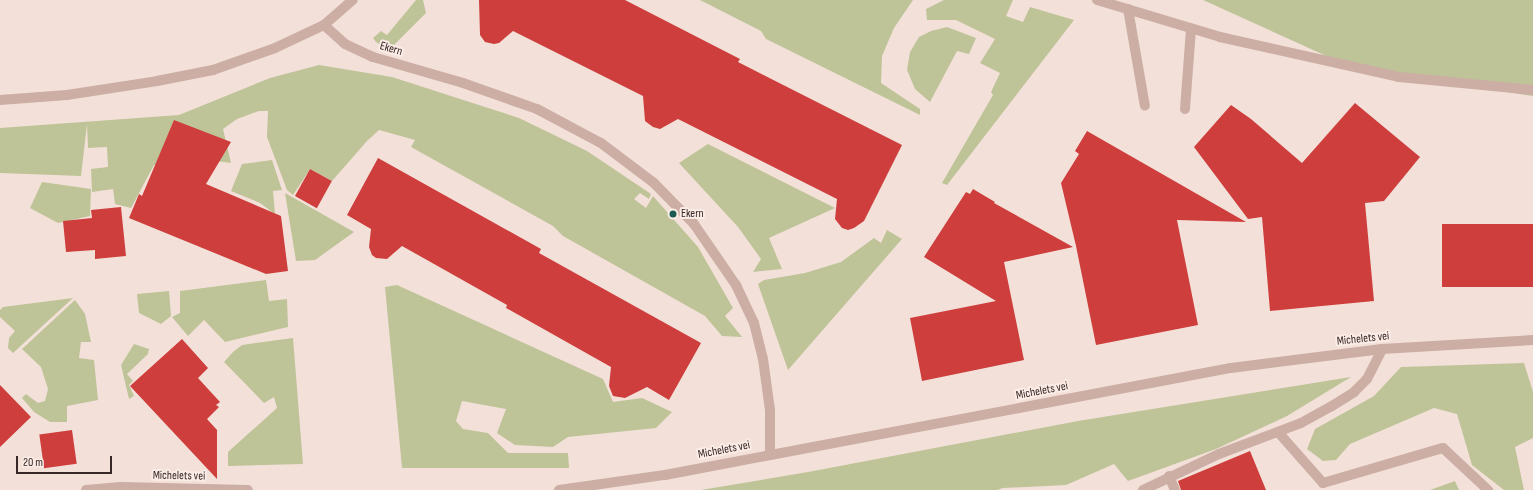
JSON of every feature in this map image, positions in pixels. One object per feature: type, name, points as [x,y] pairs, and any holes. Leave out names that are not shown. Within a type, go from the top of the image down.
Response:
[{"type":"street","points":[[0,100],[66,95],[214,70],[275,48],[324,25],[353,0]]},
{"type":"street","points":[[1097,0],[1220,37],[1398,77],[1533,90]]},
{"type":"street","points":[[1128,9],[1145,106]]},
{"type":"street","name":"Ekern","points":[[324,25],[345,44],[373,57],[464,83],[537,109],[600,143],[654,183],[694,224],[736,285],[754,323],[763,359],[770,410],[770,455]]},
{"type":"street","points":[[1185,109],[1191,29]]},
{"type":"street","name":"Michelets vei","points":[[559,490],[665,475],[1231,368],[1382,349],[1533,340]]},
{"type":"street","points":[[1143,490],[1219,454],[1301,423],[1354,392],[1366,379],[1382,349]]},
{"type":"street","points":[[1278,432],[1323,483],[1443,448],[1488,490]]},
{"type":"street","points":[[1170,476],[1175,490]]},
{"type":"street","name":"Michelets vei","points":[[86,490],[122,487],[248,490]]},
{"type":"green space","points":[[416,0],[423,0],[426,13],[389,50],[376,42],[373,38],[381,31],[387,35]]},
{"type":"green space","points":[[700,0],[913,0],[894,28],[882,56],[881,83],[920,109],[920,115],[766,39],[761,31]]},
{"type":"green space","points":[[944,0],[1013,0],[1006,16],[1023,22],[1030,7],[1074,20],[947,185],[942,183],[993,95],[991,92],[1000,73],[980,63],[995,39],[956,20],[927,20],[926,9]]},
{"type":"green space","points":[[1203,0],[1533,0],[1533,96],[1355,69]]},
{"type":"green space","points":[[947,27],[976,38],[969,54],[957,51],[930,102],[915,89],[907,70],[910,52],[919,37],[931,31]]},
{"type":"green space","points":[[319,65],[392,77],[519,118],[587,151],[651,194],[649,199],[640,193],[634,199],[646,208],[653,196],[698,247],[733,308],[725,316],[742,337],[722,336],[705,316],[563,236],[553,226],[411,147],[415,140],[379,130],[367,141],[332,181],[310,169],[293,195],[287,190],[267,137],[268,111],[259,111],[237,119],[223,129],[231,163],[216,161],[200,180],[154,165],[131,208],[115,204],[113,189],[92,192],[91,169],[108,167],[107,147],[88,148],[87,124],[81,176],[0,173],[0,128],[179,115],[270,78]]},
{"type":"green space","points":[[708,144],[835,208],[769,238],[782,269],[753,272],[761,259],[738,227],[679,163]]},
{"type":"green space","points":[[272,160],[282,190],[273,191],[275,214],[260,203],[231,191],[242,164]]},
{"type":"green space","points":[[42,182],[91,189],[90,216],[58,223],[30,208]]},
{"type":"green space","points":[[285,193],[354,232],[315,260],[296,261]]},
{"type":"green space","points":[[887,230],[902,239],[788,370],[758,284],[764,280],[805,273],[841,262],[874,238],[881,243]]},
{"type":"green space","points":[[266,280],[269,301],[287,299],[288,327],[225,342],[204,320],[188,336],[172,317],[180,313],[180,291]]},
{"type":"green space","points":[[397,285],[603,379],[613,402],[642,398],[672,412],[656,428],[568,437],[553,447],[515,445],[497,433],[506,409],[462,401],[456,421],[463,429],[488,433],[508,453],[568,453],[569,468],[402,468],[385,287]]},
{"type":"green space","points":[[169,291],[171,316],[161,324],[139,313],[137,294]]},
{"type":"green space","points":[[73,298],[13,353],[8,348],[9,338],[15,331],[0,317],[0,310],[3,307]]},
{"type":"green space","points":[[75,300],[85,314],[91,342],[81,342],[79,358],[94,360],[98,400],[67,406],[67,422],[50,422],[34,412],[22,398],[26,394],[38,403],[45,401],[48,389],[41,367],[22,349]]},
{"type":"green space","points":[[293,338],[303,464],[228,466],[228,452],[277,408],[274,397],[264,403],[224,362],[242,345]]},
{"type":"green space","points":[[134,344],[149,349],[148,354],[127,374],[133,381],[129,385],[134,396],[129,399],[121,365]]},
{"type":"green space","points":[[1524,363],[1533,392],[1533,438],[1515,447],[1524,490],[1504,490],[1472,465],[1457,414],[1434,408],[1350,444],[1336,460],[1323,461],[1307,449],[1315,429],[1374,396],[1401,367]]},
{"type":"green space","points":[[1351,377],[1287,416],[1216,449],[1128,481],[1114,464],[1066,485],[1003,488],[997,490],[701,490],[808,472],[1078,421]]},
{"type":"green space","points":[[1455,481],[1459,490],[1430,490]]},
{"type":"building","points":[[479,0],[625,0],[740,59],[738,62],[902,145],[864,221],[848,230],[842,228],[835,219],[837,199],[678,119],[660,129],[653,127],[645,121],[643,96],[513,31],[499,43],[494,44],[485,42],[480,35]]},
{"type":"building","points":[[1355,103],[1420,157],[1384,201],[1365,203],[1374,301],[1270,311],[1262,217],[1248,219],[1194,147],[1231,105],[1251,119],[1302,163]]},
{"type":"building","points":[[174,120],[231,142],[206,184],[281,216],[288,271],[266,274],[129,218],[139,194],[142,196]]},
{"type":"building","points":[[1087,131],[1246,222],[1177,220],[1198,325],[1096,345],[1076,246],[1061,183],[1079,154],[1075,151]]},
{"type":"building","points":[[378,158],[541,249],[539,253],[701,343],[669,400],[647,387],[625,398],[613,396],[609,386],[611,367],[506,308],[507,305],[402,246],[387,259],[376,258],[372,255],[369,247],[371,229],[347,215]]},
{"type":"building","points":[[310,169],[332,181],[317,208],[295,196]]},
{"type":"building","points":[[973,189],[995,202],[994,203],[1073,247],[1004,262],[1024,360],[922,381],[910,318],[996,301],[924,257],[966,192],[970,194]]},
{"type":"building","points":[[121,207],[126,256],[95,259],[95,250],[66,252],[63,221],[92,218],[91,210]]},
{"type":"building","points":[[1442,224],[1533,224],[1533,287],[1442,287]]},
{"type":"building","points":[[182,339],[208,368],[198,378],[220,402],[216,405],[219,407],[207,419],[217,430],[217,479],[130,386]]},
{"type":"building","points":[[0,385],[31,417],[0,447]]},
{"type":"building","points":[[72,430],[77,464],[44,468],[39,435]]},
{"type":"building","points":[[1250,451],[1266,490],[1181,490],[1178,481]]},
{"type":"place","name":"Ekern","points":[[673,214]]}]
